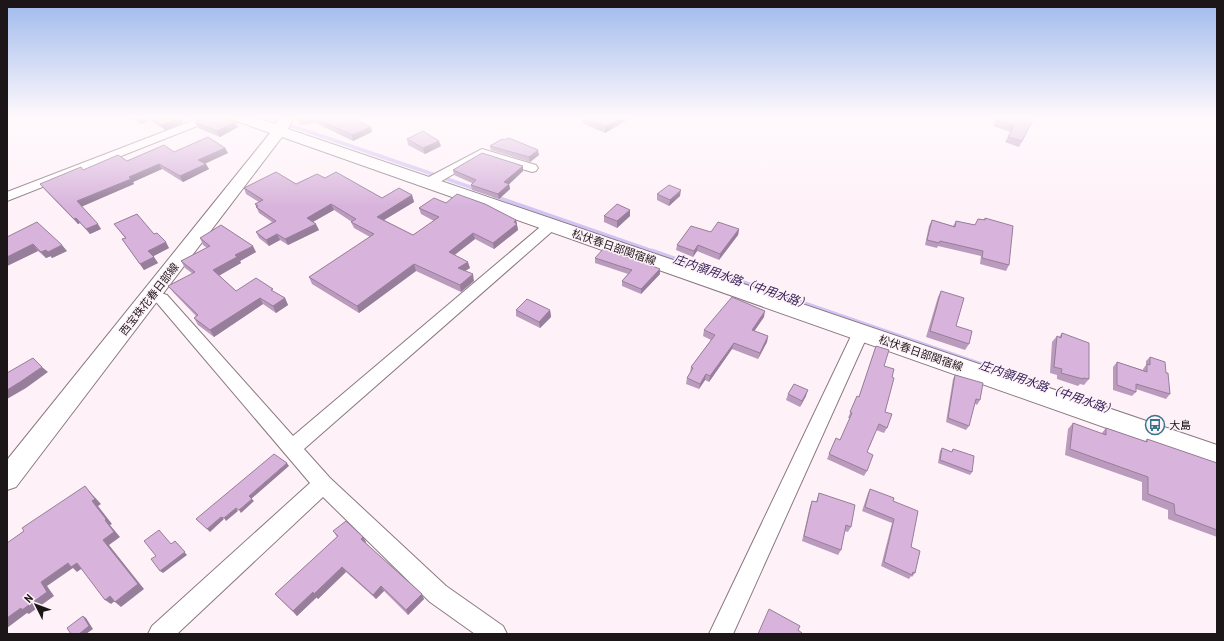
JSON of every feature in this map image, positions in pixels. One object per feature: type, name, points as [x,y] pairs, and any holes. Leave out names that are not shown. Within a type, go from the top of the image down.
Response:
[{"type":"main road","name":"西宝珠花春日部線","points":[[7,479],[152,295],[265,147]]},
{"type":"main road","name":"松伏春日部関宿線","points":[[339,147],[428,183],[1217,456]]},
{"type":"street","points":[[7,197],[135,147]]},
{"type":"street","points":[[428,183],[482,154],[532,168]]},
{"type":"street","points":[[291,449],[551,225]]},
{"type":"street","points":[[152,295],[162,298],[291,449],[323,484],[438,594],[495,634]]},
{"type":"street","points":[[720,634],[861,332]]},
{"type":"street","points":[[160,634],[323,484]]},
{"type":"building","points":[[160,147],[167,147],[174,152],[186,147],[225,148],[198,160],[206,164],[180,176],[159,164],[129,177],[131,179],[77,201],[98,224],[86,229],[76,218],[74,219],[40,184],[81,167],[83,170],[118,155],[127,161]]},
{"type":"building","points":[[493,147],[531,147],[538,150],[529,157]]},
{"type":"building","points":[[482,153],[523,166],[504,182],[509,184],[498,194],[471,185],[476,180],[453,170]]},
{"type":"building","points":[[276,172],[296,184],[317,174],[325,178],[336,172],[382,198],[399,188],[412,195],[377,217],[413,235],[439,217],[419,208],[434,198],[446,203],[457,194],[485,204],[516,220],[514,222],[517,224],[493,243],[473,233],[449,252],[468,262],[458,268],[473,274],[460,285],[414,264],[357,306],[309,277],[374,234],[351,222],[356,219],[331,204],[307,218],[316,224],[285,239],[277,234],[266,240],[256,232],[276,221],[256,207],[258,206],[255,204],[263,200],[244,188]]},
{"type":"building","points":[[669,185],[681,190],[670,200],[657,194]]},
{"type":"building","points":[[617,204],[630,210],[617,221],[604,216]]},
{"type":"building","points":[[137,214],[154,234],[157,233],[166,242],[148,251],[154,257],[140,264],[122,239],[126,238],[114,224]]},
{"type":"building","points":[[985,218],[1013,226],[1009,265],[982,258],[983,251],[940,241],[939,243],[927,240],[932,220],[955,227],[956,221],[975,225],[978,219],[985,220]]},
{"type":"building","points":[[37,222],[62,245],[48,252],[46,250],[41,252],[33,244],[7,257],[7,237]]},
{"type":"building","points":[[718,222],[739,229],[720,254],[698,245],[694,251],[677,245],[691,226],[711,232]]},
{"type":"building","points":[[221,225],[253,246],[235,255],[237,257],[213,270],[236,291],[256,278],[273,289],[271,290],[285,298],[273,306],[260,298],[210,330],[194,318],[198,315],[168,286],[195,272],[181,261],[210,246],[200,238]]},
{"type":"building","points":[[605,247],[660,269],[641,289],[622,281],[632,270],[595,258]]},
{"type":"building","points":[[941,291],[964,298],[956,326],[972,331],[969,344],[930,331]]},
{"type":"building","points":[[732,297],[765,311],[752,330],[768,336],[760,353],[734,343],[710,376],[706,374],[700,384],[687,378],[693,368],[691,367],[715,335],[704,330]]},
{"type":"building","points":[[527,299],[550,310],[539,322],[516,310]]},
{"type":"building","points":[[1062,333],[1089,343],[1089,379],[1083,379],[1061,373],[1062,369],[1054,367],[1057,336],[1061,338]]},
{"type":"building","points":[[876,346],[889,350],[884,366],[894,369],[892,377],[894,378],[885,412],[892,414],[887,428],[879,424],[867,452],[873,455],[867,471],[829,454],[836,438],[840,440],[852,413],[850,412],[857,396],[859,397]]},
{"type":"building","points":[[1150,357],[1165,362],[1166,373],[1168,373],[1170,394],[1136,384],[1136,392],[1117,385],[1117,362],[1147,372],[1147,364],[1150,365]]},
{"type":"building","points":[[33,358],[42,367],[7,390],[7,373]]},
{"type":"building","points":[[955,375],[983,383],[980,400],[976,399],[969,426],[948,418]]},
{"type":"building","points":[[794,384],[808,390],[802,401],[788,394]]},
{"type":"building","points":[[1073,423],[1106,435],[1106,428],[1147,442],[1147,439],[1217,463],[1217,530],[1175,514],[1174,504],[1148,494],[1148,477],[1070,449]]},
{"type":"building","points":[[942,448],[952,452],[953,449],[974,456],[972,472],[940,460]]},
{"type":"building","points":[[274,454],[287,463],[249,496],[252,499],[239,510],[236,508],[224,518],[221,517],[207,529],[196,519]]},
{"type":"building","points":[[85,486],[95,499],[92,501],[114,532],[103,540],[138,584],[115,602],[110,596],[105,600],[77,563],[71,567],[68,563],[41,582],[47,592],[22,610],[21,608],[7,618],[7,543],[24,531],[22,528]]},
{"type":"building","points":[[870,489],[894,498],[893,501],[918,511],[911,547],[920,551],[915,573],[913,572],[912,575],[884,562],[894,519],[865,507]]},
{"type":"building","points":[[819,493],[855,505],[851,527],[846,525],[841,550],[804,536],[812,501],[817,502]]},
{"type":"building","points":[[346,521],[363,537],[361,539],[422,594],[406,610],[381,586],[373,595],[342,567],[314,594],[313,592],[293,611],[275,594],[338,536],[333,531]]},
{"type":"building","points":[[159,530],[171,544],[175,541],[185,552],[160,571],[151,559],[156,556],[144,541]]},
{"type":"building","points":[[769,609],[800,626],[798,630],[802,633],[758,634]]},
{"type":"building","points":[[83,616],[89,626],[79,634],[71,634],[67,628]]},
{"type":"waterway","name":"庄内領用水路（中用水路）","points":[[353,147],[476,189]]},
{"type":"waterway","name":"庄内領用水路（中用水路）","points":[[494,196],[655,252]]},
{"type":"waterway","name":"庄内領用水路（中用水路）","points":[[652,251],[1017,377]]},
{"type":"place","name":"大島","points":[[1155,425]]}]
